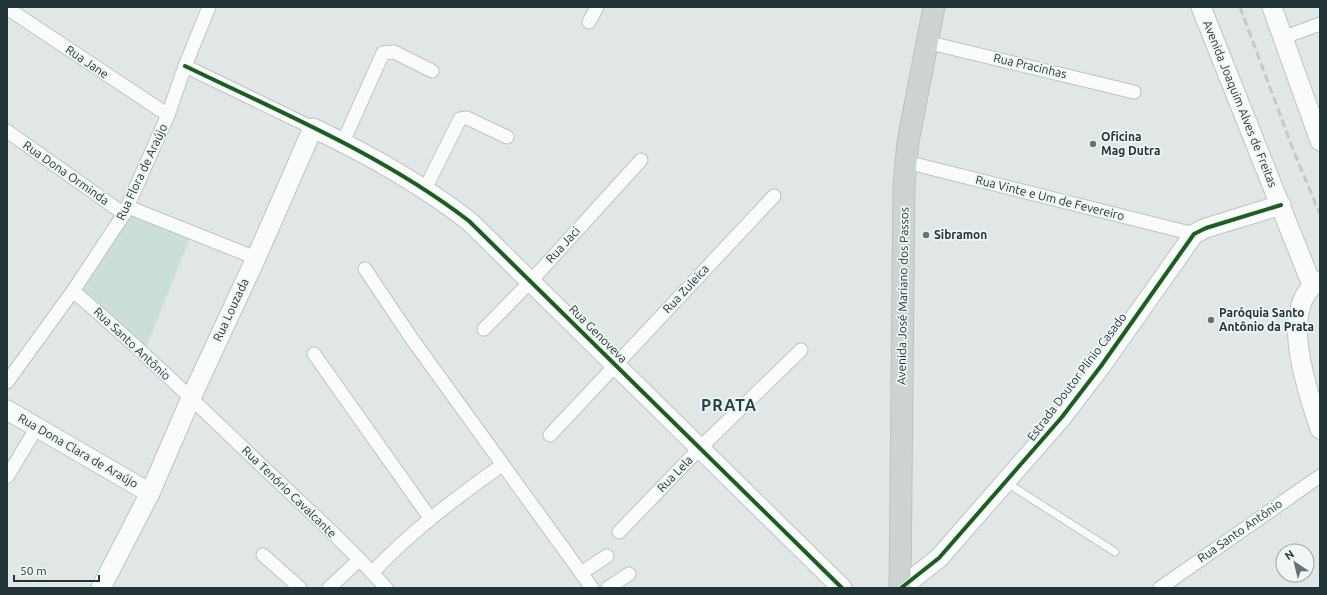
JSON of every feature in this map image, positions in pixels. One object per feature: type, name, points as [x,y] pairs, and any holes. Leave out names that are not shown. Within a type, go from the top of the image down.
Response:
[{"type":"main road","name":"Avenida José Mariano dos Passos","points":[[901,588],[906,162],[908,142],[926,42],[934,7]]},
{"type":"street","name":"Rua Flora de Araújo","points":[[7,382],[73,291],[126,211],[168,115],[185,66],[209,7]]},
{"type":"street","points":[[589,22],[597,7]]},
{"type":"street","name":"Avenida Joaquim Alves de Freitas","points":[[1201,7],[1281,205],[1316,283],[1306,292],[1300,308],[1298,335],[1302,365],[1320,429]]},
{"type":"street","points":[[1272,7],[1282,38],[1316,118],[1320,141]]},
{"type":"street","name":"Rua Jane","points":[[7,8],[168,115]]},
{"type":"street","points":[[1282,38],[1320,24]]},
{"type":"street","name":"Rua Pracinhas","points":[[926,42],[1134,92]]},
{"type":"street","points":[[343,142],[383,53],[394,52],[432,71]]},
{"type":"street","points":[[185,66],[314,128]]},
{"type":"street","points":[[425,189],[460,119],[466,118],[507,137]]},
{"type":"street","name":"Rua Genoveva","points":[[314,128],[343,142],[425,189],[469,220],[615,366],[842,588]]},
{"type":"street","name":"Rua Louzada","points":[[101,588],[150,493],[190,398],[256,258],[314,128]]},
{"type":"street","name":"Rua Dona Orminda","points":[[7,131],[126,211],[256,258]]},
{"type":"street","name":"Rua Jaci","points":[[484,329],[531,281],[641,160]]},
{"type":"street","name":"Rua Vinte e Um de Fevereiro","points":[[906,162],[1194,234]]},
{"type":"street","name":"Rua Zuleica","points":[[550,435],[774,196]]},
{"type":"street","points":[[1194,234],[1206,228],[1281,205]]},
{"type":"street","name":"Estrada Doutor Plínio Casado","points":[[901,588],[939,558],[1007,482],[1062,417],[1101,366],[1194,234]]},
{"type":"street","points":[[365,269],[412,339],[592,588]]},
{"type":"street","name":"Rua Santo Antônio","points":[[73,291],[123,334],[190,398]]},
{"type":"street","name":"Rua Lela","points":[[619,532],[700,448],[801,350]]},
{"type":"street","points":[[314,354],[430,518]]},
{"type":"street","name":"Rua Tenório Cavalcante","points":[[190,398],[359,560],[386,588]]},
{"type":"street","name":"Rua Dona Clara de Araújo","points":[[7,410],[150,493]]},
{"type":"street","points":[[7,477],[36,427]]},
{"type":"street","points":[[372,573],[404,541],[430,518],[502,465]]},
{"type":"street","name":"Rua Santo Antônio","points":[[1160,588],[1320,476]]},
{"type":"street","points":[[263,555],[300,588]]},
{"type":"street","points":[[581,573],[607,556]]},
{"type":"street","points":[[329,588],[359,560]]},
{"type":"street","points":[[608,588],[629,574]]},
{"type":"lane","points":[[1007,482],[1115,552]]},
{"type":"shaded area","points":[[131,215],[190,238],[145,350],[83,290]]},
{"type":"railway","points":[[1240,7],[1294,152],[1320,214]]},
{"type":"cycle path","points":[[185,66],[295,118],[367,155],[436,197],[469,221],[842,588]]},
{"type":"cycle path","points":[[901,588],[939,558],[1062,417],[1101,366],[1194,234],[1206,228],[1281,205]]},
{"type":"place","name":"Oficina Mag Dutra","points":[[1093,144]]},
{"type":"place","name":"Sibramon","points":[[926,235]]},
{"type":"place","name":"Paróquia Santo Antônio da Prata","points":[[1211,320]]},
{"type":"district","name":"PRATA","points":[[729,405]]}]
